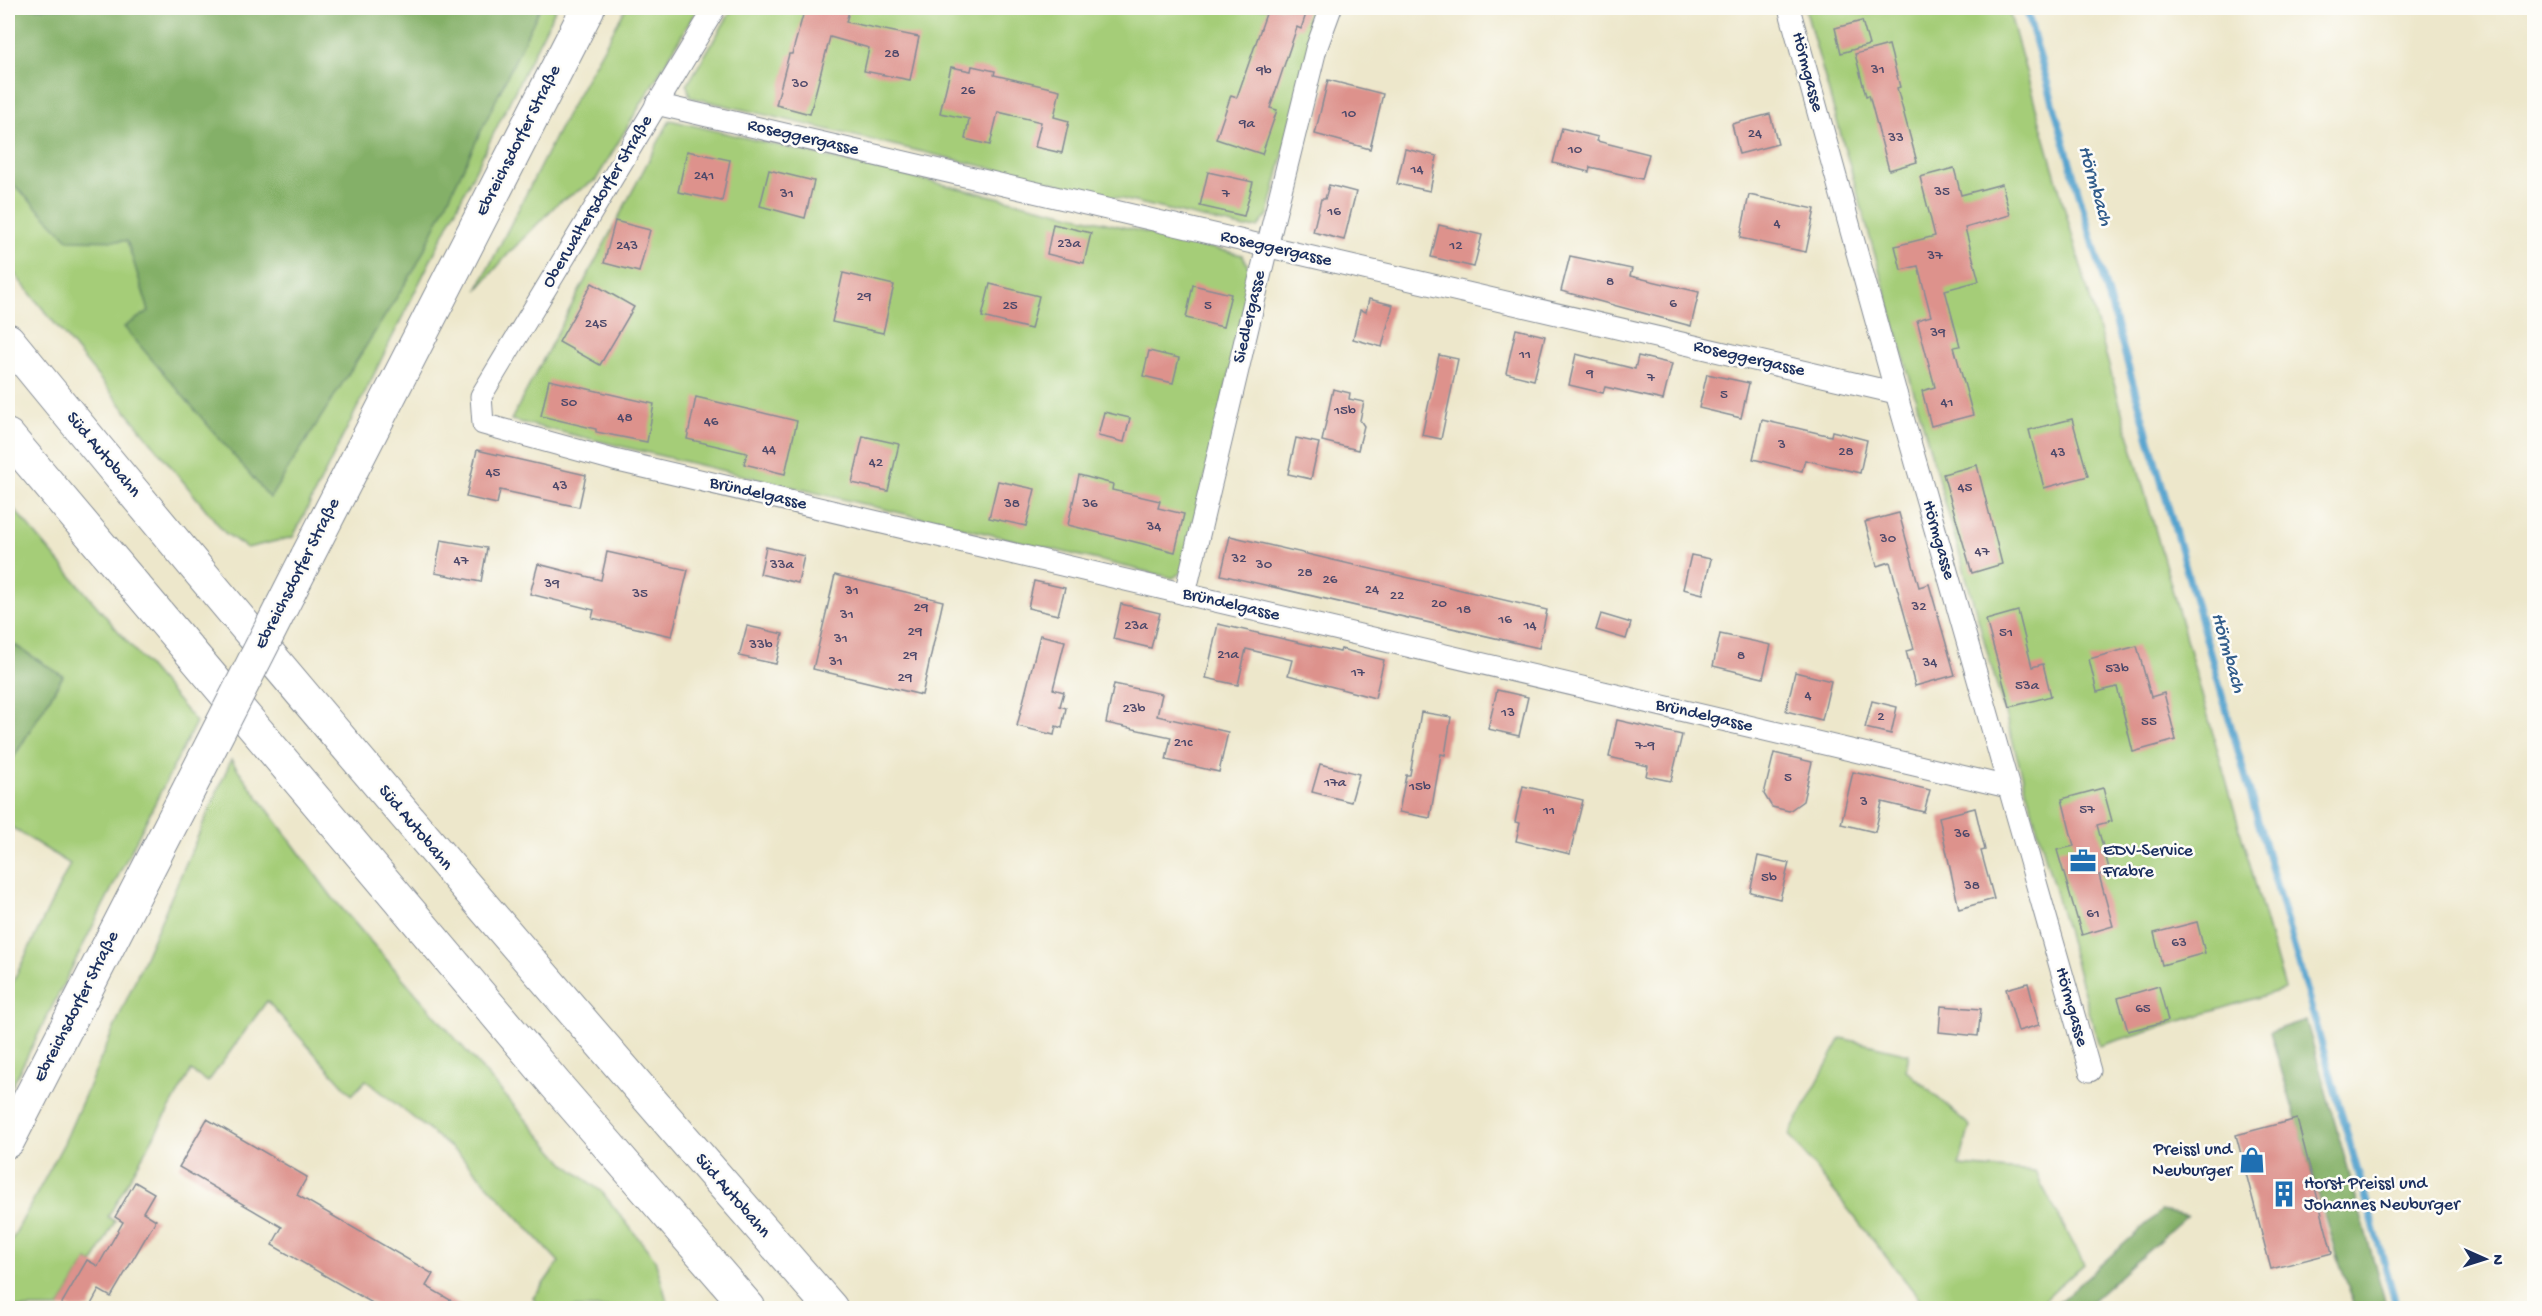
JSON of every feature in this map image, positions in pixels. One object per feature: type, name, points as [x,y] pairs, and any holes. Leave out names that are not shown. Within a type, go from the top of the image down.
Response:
[{"type":"main road","name":"Ebreichsdorfer Straße","points":[[8,1141],[588,8]]},
{"type":"main road","name":"Süd Autobahn","points":[[8,340],[309,702],[532,965],[831,1308]]},
{"type":"main road","points":[[8,435],[548,1076],[749,1308]]},
{"type":"street","name":"Oberwaltersdorfer Straße","points":[[480,396],[715,8]]},
{"type":"street","name":"Siedlergasse","points":[[1185,594],[1316,50],[1331,8]]},
{"type":"street","name":"Hörmgasse","points":[[1789,8],[1896,393],[2090,1071]]},
{"type":"street","name":"Roseggergasse","points":[[656,104],[1896,393]]},
{"type":"street","name":"Bründelgasse","points":[[480,396],[483,424],[626,463],[2008,787]]},
{"type":"green space","points":[[8,8],[556,8],[293,537],[247,548],[225,533],[8,266]]},
{"type":"green space","points":[[8,8],[540,8],[416,267],[270,498],[124,327],[149,311],[127,241],[69,240],[10,181],[8,182]]},
{"type":"green space","points":[[626,8],[698,8],[596,180],[558,203],[477,290],[570,108]]},
{"type":"green space","points":[[733,8],[1320,8],[1268,215],[1258,227],[1245,228],[690,97],[687,85]]},
{"type":"green space","points":[[1805,8],[2008,8],[2285,989],[2099,1046]]},
{"type":"green space","points":[[670,120],[1242,255],[1253,275],[1183,571],[1173,578],[511,420]]},
{"type":"green space","points":[[8,502],[196,722],[8,1094],[8,992],[70,864],[8,825],[8,767],[63,676],[8,641]]},
{"type":"green space","points":[[8,641],[63,676],[8,767]]},
{"type":"green space","points":[[231,760],[332,897],[564,1163],[602,1192],[655,1259],[669,1308],[540,1308],[533,1298],[559,1262],[461,1156],[366,1080],[352,1095],[267,1001],[208,1082],[191,1071],[108,1217],[115,1221],[93,1263],[87,1260],[59,1308],[8,1308],[8,1247],[64,1143]]},
{"type":"green space","points":[[2306,1020],[2387,1308],[2356,1308],[2336,1254],[2270,1032]]},
{"type":"green space","points":[[1841,1038],[1909,1054],[1906,1070],[1970,1126],[1959,1166],[2035,1172],[2084,1264],[2036,1308],[1927,1308],[1789,1135]]},
{"type":"green space","points":[[2161,1211],[2187,1216],[2084,1308],[2052,1308]]},
{"type":"building","points":[[805,8],[850,8],[846,22],[919,37],[910,80],[864,71],[869,48],[830,37],[810,114],[776,105],[789,54],[792,54]]},
{"type":"building","points":[[1268,8],[1308,8],[1301,29],[1297,27],[1270,108],[1277,110],[1262,154],[1216,139],[1231,95],[1237,97]]},
{"type":"building","points":[[1862,21],[1869,45],[1841,53],[1835,28]]},
{"type":"building","points":[[1889,45],[1900,87],[1897,88],[1917,162],[1889,170],[1869,95],[1866,96],[1855,54]]},
{"type":"building","points":[[972,66],[995,71],[994,75],[1060,90],[1054,117],[1069,121],[1062,153],[1035,147],[1041,122],[998,112],[990,145],[965,139],[969,119],[940,113],[951,67],[971,71]]},
{"type":"building","points":[[1328,80],[1383,94],[1370,149],[1315,134]]},
{"type":"building","points":[[1770,114],[1778,144],[1739,154],[1732,124]]},
{"type":"building","points":[[1562,128],[1598,137],[1597,141],[1649,154],[1642,179],[1590,167],[1589,172],[1553,163]]},
{"type":"building","points":[[1405,149],[1437,156],[1430,191],[1397,184]]},
{"type":"building","points":[[687,151],[730,160],[722,201],[678,192]]},
{"type":"building","points":[[1954,168],[1961,195],[2002,184],[2010,215],[1965,228],[1979,281],[1945,290],[1960,346],[1954,347],[1973,415],[1931,426],[1922,391],[1935,387],[1917,320],[1931,316],[1918,266],[1901,270],[1895,246],[1935,236],[1920,177]]},
{"type":"building","points":[[769,170],[814,181],[805,218],[760,206]]},
{"type":"building","points":[[1208,172],[1253,182],[1244,216],[1200,206]]},
{"type":"building","points":[[1329,185],[1356,192],[1344,240],[1313,232],[1321,199],[1325,199]]},
{"type":"building","points":[[1749,195],[1815,209],[1806,252],[1740,238]]},
{"type":"building","points":[[615,221],[650,230],[639,272],[604,263]]},
{"type":"building","points":[[1053,224],[1091,233],[1084,263],[1047,254]]},
{"type":"building","points":[[1439,225],[1482,235],[1474,267],[1431,257]]},
{"type":"building","points":[[1570,256],[1632,269],[1630,276],[1699,292],[1691,326],[1561,291]]},
{"type":"building","points":[[843,273],[894,285],[883,333],[832,322]]},
{"type":"building","points":[[592,283],[634,307],[600,365],[559,342]]},
{"type":"building","points":[[990,284],[1039,296],[1031,329],[982,317]]},
{"type":"building","points":[[1193,285],[1231,294],[1223,327],[1186,318]]},
{"type":"building","points":[[1369,299],[1393,305],[1382,347],[1353,339],[1360,310],[1366,312]]},
{"type":"building","points":[[1516,329],[1545,336],[1534,380],[1506,373]]},
{"type":"building","points":[[1149,351],[1179,358],[1173,383],[1143,376]]},
{"type":"building","points":[[1576,354],[1635,369],[1638,356],[1672,364],[1663,400],[1605,387],[1603,393],[1569,385]]},
{"type":"building","points":[[1439,355],[1458,359],[1441,439],[1422,435]]},
{"type":"building","points":[[1707,374],[1749,383],[1741,418],[1699,408]]},
{"type":"building","points":[[549,380],[654,404],[647,442],[596,432],[596,429],[541,416]]},
{"type":"building","points":[[1333,389],[1350,393],[1349,399],[1364,402],[1360,420],[1364,426],[1358,450],[1322,441]]},
{"type":"building","points":[[696,397],[797,421],[785,474],[744,464],[747,453],[687,439]]},
{"type":"building","points":[[1104,412],[1130,418],[1124,442],[1098,436]]},
{"type":"building","points":[[2072,419],[2088,476],[2044,488],[2029,430]]},
{"type":"building","points":[[1762,420],[1831,436],[1832,431],[1867,440],[1860,473],[1805,460],[1802,471],[1753,459]]},
{"type":"building","points":[[863,436],[899,444],[888,491],[852,483]]},
{"type":"building","points":[[1296,438],[1319,443],[1311,479],[1288,474]]},
{"type":"building","points":[[477,450],[586,475],[579,507],[500,490],[497,504],[466,497]]},
{"type":"building","points":[[1977,465],[2002,564],[1972,573],[1943,474]]},
{"type":"building","points":[[1079,475],[1113,484],[1112,490],[1160,501],[1158,508],[1184,514],[1175,552],[1068,525]]},
{"type":"building","points":[[998,481],[1035,489],[1026,526],[989,518]]},
{"type":"building","points":[[1899,513],[1919,587],[1929,584],[1955,675],[1915,686],[1906,651],[1914,649],[1890,562],[1877,566],[1865,522]]},
{"type":"building","points":[[1230,536],[1547,610],[1539,648],[1221,575]]},
{"type":"building","points":[[441,540],[487,548],[481,582],[435,573]]},
{"type":"building","points":[[766,547],[804,556],[798,583],[760,574]]},
{"type":"building","points":[[607,552],[688,570],[672,636],[592,618],[594,610],[530,594],[538,564],[601,580]]},
{"type":"building","points":[[1691,555],[1711,559],[1703,594],[1683,589]]},
{"type":"building","points":[[835,575],[943,601],[922,695],[813,669]]},
{"type":"building","points":[[1034,581],[1065,588],[1058,615],[1028,608]]},
{"type":"building","points":[[1121,604],[1160,613],[1151,648],[1113,639]]},
{"type":"building","points":[[2018,611],[2032,667],[2043,664],[2051,696],[2010,707],[1986,620]]},
{"type":"building","points":[[1601,614],[1631,623],[1626,639],[1596,630]]},
{"type":"building","points":[[1218,624],[1384,660],[1375,698],[1288,675],[1292,660],[1246,649],[1238,685],[1206,678]]},
{"type":"building","points":[[747,626],[783,634],[776,664],[739,656]]},
{"type":"building","points":[[1720,634],[1771,645],[1763,678],[1713,666]]},
{"type":"building","points":[[1040,635],[1065,641],[1053,689],[1064,692],[1060,706],[1066,708],[1062,728],[1056,726],[1054,735],[1017,726]]},
{"type":"building","points":[[2137,646],[2151,697],[2164,693],[2176,740],[2133,752],[2117,687],[2097,692],[2089,659]]},
{"type":"building","points":[[1795,672],[1831,681],[1822,720],[1786,711]]},
{"type":"building","points":[[1114,684],[1162,694],[1157,716],[1228,732],[1219,772],[1166,760],[1171,737],[1106,723]]},
{"type":"building","points":[[1497,690],[1528,697],[1519,736],[1488,729]]},
{"type":"building","points":[[1872,701],[1897,707],[1891,734],[1865,728]]},
{"type":"building","points":[[1421,712],[1451,717],[1445,755],[1441,754],[1430,818],[1399,812],[1406,775],[1410,775]]},
{"type":"building","points":[[1617,720],[1682,735],[1671,781],[1646,776],[1648,766],[1609,757]]},
{"type":"building","points":[[1774,753],[1812,762],[1803,801],[1789,811],[1772,807],[1764,794]]},
{"type":"building","points":[[1320,764],[1359,774],[1351,802],[1312,792]]},
{"type":"building","points":[[1853,772],[1930,790],[1924,812],[1882,802],[1875,832],[1841,824]]},
{"type":"building","points":[[1523,786],[1583,800],[1570,854],[1516,841],[1520,823],[1515,822]]},
{"type":"building","points":[[2103,788],[2112,821],[2097,825],[2110,872],[2099,875],[2113,926],[2082,935],[2057,850],[2074,846],[2062,799]]},
{"type":"building","points":[[1975,808],[1985,850],[1981,851],[1994,899],[1959,909],[1939,817]]},
{"type":"building","points":[[1758,856],[1789,863],[1780,899],[1750,892]]},
{"type":"building","points":[[2197,922],[2205,953],[2162,965],[2154,933]]},
{"type":"building","points":[[2028,983],[2039,1025],[2018,1031],[2006,989]]},
{"type":"building","points":[[2159,986],[2168,1021],[2128,1031],[2118,998]]},
{"type":"building","points":[[1941,1006],[1981,1009],[1978,1036],[1939,1032]]},
{"type":"building","points":[[207,1119],[307,1177],[297,1195],[433,1274],[426,1286],[464,1308],[381,1308],[272,1245],[282,1227],[179,1167]]},
{"type":"building","name":"Horst Preissl und Johannes Neuburger","points":[[2297,1119],[2332,1253],[2271,1269],[2236,1135]]},
{"type":"building","points":[[135,1182],[154,1193],[143,1212],[156,1220],[111,1297],[99,1290],[89,1308],[59,1308],[87,1260],[98,1266],[123,1222],[115,1217]]},
{"type":"waterway","name":"Hörmbach","points":[[2026,8],[2397,1308]]},
{"type":"place","name":"EDV-Service Frabre","points":[[2083,861]]},
{"type":"place","name":"Preissl und Neuburger","points":[[2252,1160]]},
{"type":"place","name":"Horst Preissl und Johannes Neuburger","points":[[2284,1194]]}]
